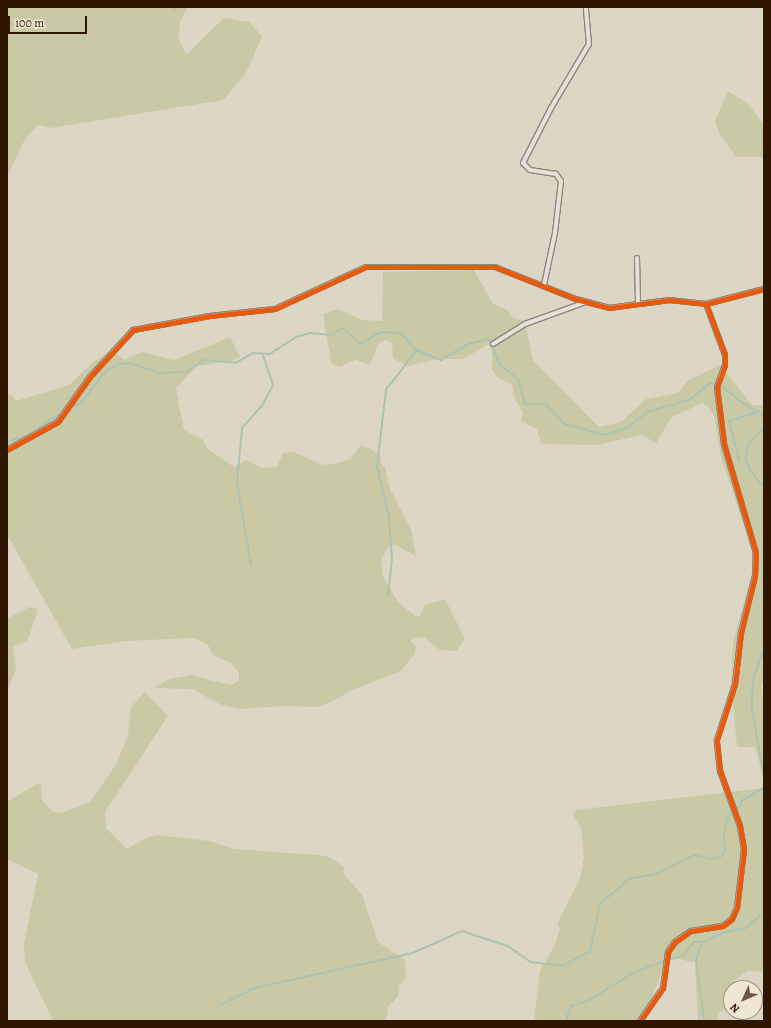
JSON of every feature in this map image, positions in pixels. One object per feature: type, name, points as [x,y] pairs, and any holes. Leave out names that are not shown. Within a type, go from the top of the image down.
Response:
[{"type":"street","points":[[544,285],[555,233],[561,181],[556,174],[530,170],[523,163],[551,108],[589,44],[586,7]]},
{"type":"street","points":[[637,258],[638,303]]},
{"type":"street","points":[[7,450],[58,422],[90,377],[124,338],[139,327],[275,309],[374,265],[495,267],[586,302],[609,308],[638,303],[678,300],[706,304],[764,289]]},
{"type":"street","points":[[492,344],[525,324],[586,302]]},
{"type":"street","points":[[640,1021],[663,988],[668,952],[675,942],[691,931],[723,926],[732,918],[737,908],[744,849],[740,826],[720,772],[716,740],[735,684],[741,633],[752,593],[756,553],[724,444],[717,387],[725,359],[706,304]]},
{"type":"green space","points":[[7,7],[188,7],[180,22],[178,37],[186,55],[224,18],[249,22],[262,36],[246,73],[223,100],[51,128],[38,125],[25,139],[7,176]]},
{"type":"green space","points":[[728,91],[748,104],[764,125],[764,157],[736,157],[719,133],[715,121]]},
{"type":"green space","points":[[474,270],[493,304],[506,309],[512,317],[525,322],[533,360],[599,427],[621,422],[646,399],[678,393],[687,381],[720,365],[752,405],[764,405],[764,682],[761,684],[764,704],[764,778],[755,747],[737,747],[731,681],[733,642],[753,569],[752,550],[721,457],[714,415],[708,407],[702,403],[672,417],[656,443],[642,435],[596,445],[541,444],[537,429],[521,421],[523,412],[514,397],[512,384],[498,378],[492,370],[492,346],[487,345],[463,359],[438,359],[407,366],[393,358],[392,343],[386,340],[378,344],[370,365],[355,360],[339,367],[331,363],[323,314],[338,309],[362,320],[382,321],[383,272]]},
{"type":"green space","points":[[230,337],[240,357],[232,361],[197,366],[176,388],[184,430],[203,440],[208,449],[234,467],[246,460],[261,468],[277,467],[283,453],[294,452],[322,465],[338,463],[350,459],[361,445],[373,450],[381,457],[381,464],[385,467],[390,489],[411,529],[416,556],[395,545],[389,546],[381,559],[383,576],[398,602],[416,617],[420,616],[425,605],[445,599],[465,639],[456,651],[440,650],[425,638],[417,637],[410,641],[416,646],[415,653],[401,671],[352,690],[331,702],[316,707],[283,706],[239,709],[219,704],[193,689],[153,688],[169,679],[191,675],[230,685],[239,681],[239,673],[231,663],[213,655],[208,645],[194,638],[126,641],[72,649],[7,535],[7,397],[11,394],[16,401],[69,385],[93,362],[113,350],[124,360],[142,352],[174,360]]},
{"type":"green space","points":[[29,607],[38,609],[28,640],[13,647],[16,670],[7,691],[7,619]]},
{"type":"green space","points":[[145,692],[168,716],[105,812],[106,828],[127,849],[148,837],[158,835],[209,841],[234,849],[329,857],[344,867],[344,874],[362,895],[378,942],[405,960],[406,978],[399,985],[398,997],[388,1006],[386,1021],[53,1021],[25,962],[24,943],[38,874],[7,859],[7,802],[36,784],[41,784],[42,800],[53,812],[61,813],[90,802],[115,766],[128,736],[131,707]]},
{"type":"green space","points":[[764,788],[764,972],[747,971],[735,980],[723,980],[723,1011],[718,1013],[718,1021],[698,1021],[695,963],[665,955],[659,981],[641,1021],[534,1021],[540,970],[554,947],[560,929],[557,924],[580,879],[584,857],[581,828],[573,814],[576,810]]},
{"type":"waterway","points":[[68,410],[81,403],[106,371],[120,364],[131,363],[158,373],[187,372],[204,360],[236,363],[253,353],[270,354],[296,337],[310,333],[331,335],[343,328],[361,344],[381,332],[401,333],[417,350],[441,360],[469,344],[489,339],[500,364],[519,380],[526,404],[546,404],[565,424],[605,435],[627,428],[647,412],[689,400],[711,383],[725,388],[741,402],[764,415]]},
{"type":"waterway","points":[[388,597],[392,558],[389,517],[377,467],[386,390],[417,350]]},
{"type":"waterway","points":[[251,564],[237,484],[242,428],[262,406],[273,385],[262,353]]},
{"type":"waterway","points":[[7,442],[30,434],[63,412]]},
{"type":"waterway","points":[[739,460],[729,421],[759,412]]},
{"type":"waterway","points":[[764,428],[748,446],[746,459],[751,471],[764,487]]},
{"type":"waterway","points":[[764,650],[754,677],[752,706],[764,775]]},
{"type":"waterway","points":[[218,1006],[255,988],[413,953],[462,931],[508,946],[531,962],[562,966],[590,952],[600,904],[629,879],[659,873],[694,855],[712,859],[722,856],[725,850],[724,838],[727,817],[736,812],[743,800],[764,788]]},
{"type":"waterway","points":[[704,1021],[696,960],[703,942],[724,932],[746,928],[764,913]]},
{"type":"waterway","points":[[668,960],[683,956],[694,942],[703,942]]},
{"type":"waterway","points":[[566,1021],[571,1006],[588,1001],[633,973],[665,961]]},
{"type":"cycle path","points":[[7,450],[58,422],[90,377],[133,330],[210,316],[275,309],[366,267],[495,267],[576,299],[609,308],[669,300],[706,304],[764,289]]},
{"type":"cycle path","points":[[640,1021],[663,988],[668,952],[675,942],[691,931],[723,926],[732,919],[737,908],[744,849],[740,826],[720,771],[717,740],[735,684],[741,633],[755,576],[756,553],[724,444],[717,387],[725,365],[725,355],[706,304]]}]
